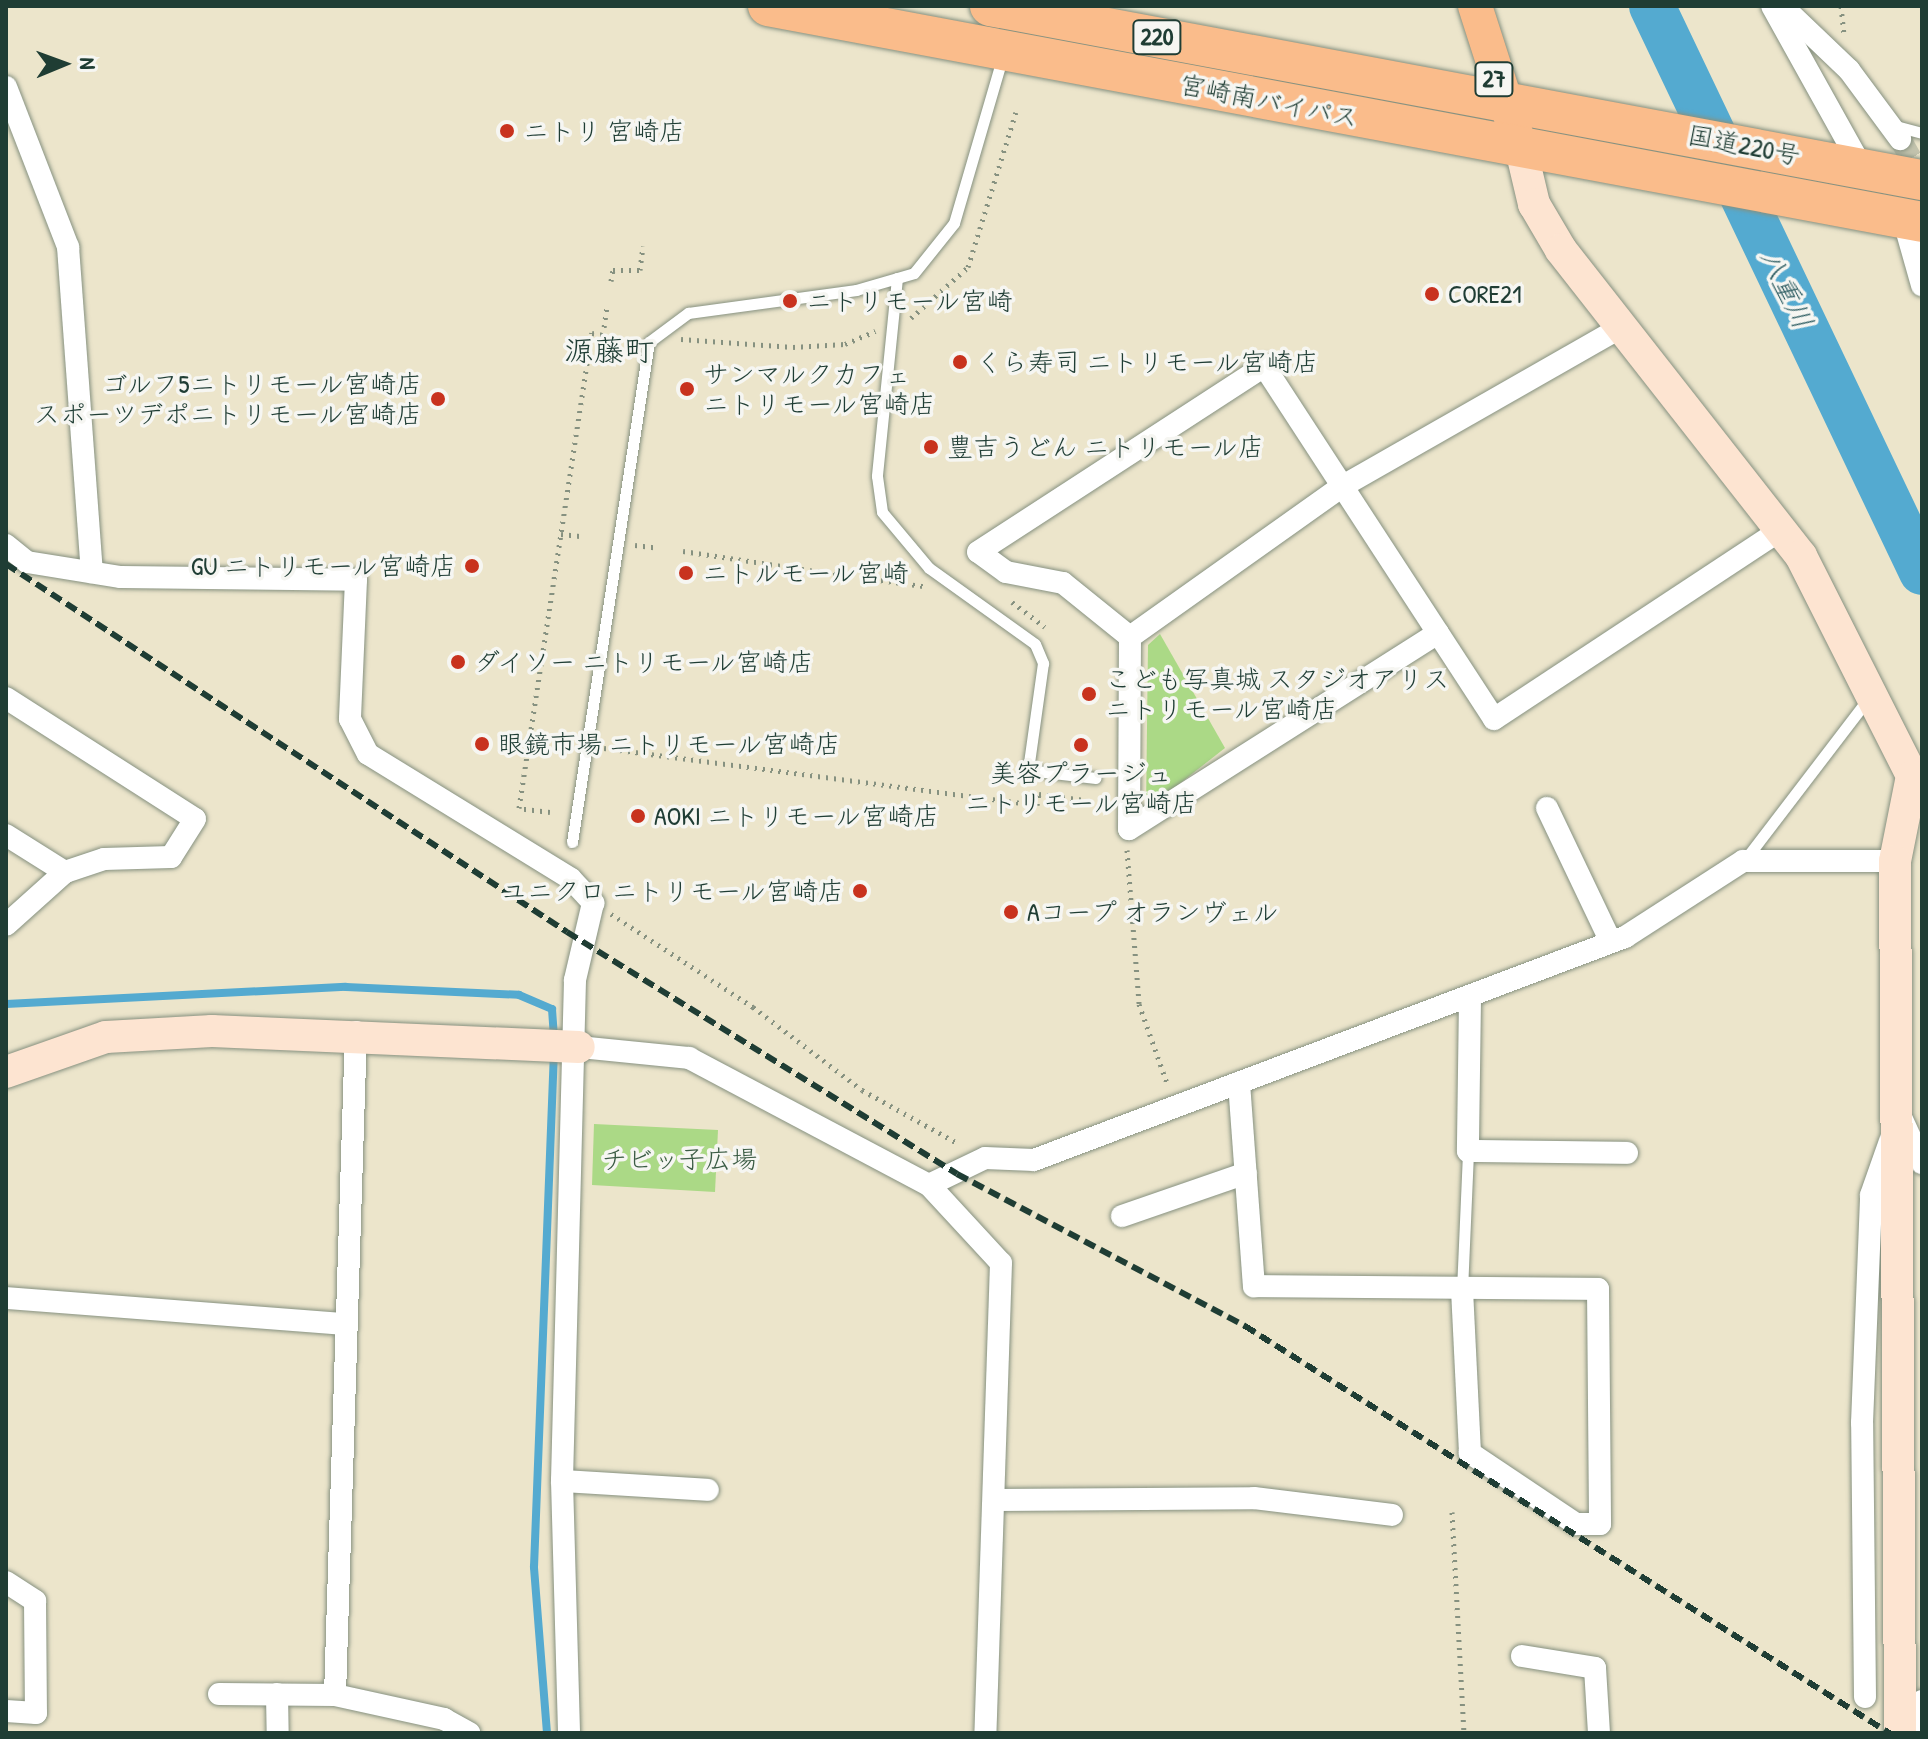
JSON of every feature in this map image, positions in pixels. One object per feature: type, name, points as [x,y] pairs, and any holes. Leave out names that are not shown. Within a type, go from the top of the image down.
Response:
[{"type":"highway","name":"宮崎南バイパス","points":[[768,6],[1582,159]]},
{"type":"highway","name":"宮崎南バイパス","points":[[1005,7],[1566,111]]},
{"type":"highway","name":"国道220号","points":[[1566,111],[1922,180]]},
{"type":"highway","name":"国道220号","points":[[1582,159],[1912,220]]},
{"type":"main road","name":"27","points":[[1475,6],[1499,98],[1521,149]]},
{"type":"street","points":[[1772,6],[1853,167]]},
{"type":"street","points":[[1782,6],[1849,70],[1904,132]]},
{"type":"street","points":[[1005,7],[1005,51]]},
{"type":"street","points":[[6,87],[68,247],[92,572]]},
{"type":"street","points":[[1521,149],[1534,204],[1620,328],[1782,529],[1917,775],[1895,861],[1900,1114],[1900,1733]]},
{"type":"street","points":[[1912,220],[1922,285]]},
{"type":"street","points":[[1130,637],[1341,487],[1620,328]]},
{"type":"street","points":[[1130,637],[1063,583],[1006,572],[978,552],[1264,366],[1494,719],[1782,529]]},
{"type":"street","points":[[6,545],[27,562],[92,572],[356,580],[350,719],[368,754],[571,879],[593,903],[575,980],[579,1047],[562,1481],[569,1733]]},
{"type":"street","points":[[1129,829],[1438,633]]},
{"type":"street","points":[[1129,829],[1130,637]]},
{"type":"street","points":[[6,698],[195,819],[171,857],[104,859],[65,872],[6,925]]},
{"type":"street","points":[[1547,808],[1611,942]]},
{"type":"street","points":[[6,835],[65,872]]},
{"type":"street","points":[[929,1185],[985,1158],[1034,1160],[1470,999],[1611,942],[1743,861],[1895,861]]},
{"type":"street","points":[[1470,999],[1468,1151],[1627,1153]]},
{"type":"street","points":[[335,1695],[341,1324],[356,1032]]},
{"type":"street","points":[[6,1072],[106,1037],[356,1032],[579,1047],[689,1058],[929,1185],[1001,1263],[996,1500],[985,1733]]},
{"type":"street","points":[[1239,1083],[1254,1286],[1462,1291],[1598,1289],[1600,1524],[1576,1524],[1470,1453],[1462,1291]]},
{"type":"street","points":[[1900,1114],[1922,1163]]},
{"type":"street","points":[[1865,1697],[1862,1423],[1871,1195],[1900,1114]]},
{"type":"street","points":[[1122,1216],[1246,1173]]},
{"type":"street","points":[[6,1298],[341,1324]]},
{"type":"street","points":[[562,1481],[708,1490]]},
{"type":"street","points":[[996,1500],[1254,1498],[1392,1515]]},
{"type":"street","points":[[6,1582],[35,1601],[36,1713],[6,1711]]},
{"type":"street","points":[[1522,1656],[1595,1668],[1599,1733]]},
{"type":"street","points":[[219,1694],[335,1695],[444,1719],[469,1733]]},
{"type":"street","points":[[277,1694],[278,1733]]},
{"type":"street","points":[[1922,1701],[1922,1729]]},
{"type":"lane","points":[[572,842],[649,342],[688,313],[856,290],[914,273],[954,223],[1005,51]]},
{"type":"lane","points":[[897,278],[877,476],[882,512],[929,568],[1035,644],[1043,663],[1028,770],[1096,778]]},
{"type":"lane","points":[[1743,861],[1874,692]]},
{"type":"lane","points":[[1462,1291],[1468,1151]]},
{"type":"path","points":[[667,340],[845,344],[931,307],[968,267],[1016,112]]},
{"type":"path","points":[[611,281],[613,270],[640,270],[643,246]]},
{"type":"path","points":[[550,812],[519,808],[592,333],[603,335],[607,308]]},
{"type":"path","points":[[590,350],[628,355]]},
{"type":"path","points":[[627,559],[631,528]]},
{"type":"path","points":[[561,534],[580,536]]},
{"type":"path","points":[[633,544],[658,548]]},
{"type":"path","points":[[683,551],[848,576]]},
{"type":"path","points":[[865,578],[936,588]]},
{"type":"path","points":[[599,762],[603,735]]},
{"type":"path","points":[[529,738],[547,740]]},
{"type":"path","points":[[604,748],[1037,805],[1040,785]]},
{"type":"path","points":[[1039,794],[1085,800]]},
{"type":"path","points":[[1129,829],[1139,1004],[1175,1106]]},
{"type":"path","points":[[593,903],[753,1007],[862,1090],[985,1158]]},
{"type":"path","points":[[1452,1512],[1464,1733]]},
{"type":"green space","points":[[1160,634],[1225,748],[1146,810],[1148,645]]},
{"type":"green space","name":"チビッ子広場","points":[[594,1124],[718,1130],[715,1192],[592,1185]]},
{"type":"waterway","name":"八重川","points":[[1652,6],[1922,572]]},
{"type":"waterway","points":[[6,1004],[346,987],[519,995],[552,1009],[554,1038]]},
{"type":"waterway","points":[[547,1733],[534,1567],[554,1051]]},
{"type":"tunnel","points":[[1900,139],[1922,178]]},
{"type":"railway","points":[[6,564],[567,932],[957,1174],[1245,1326],[1889,1733]]},
{"type":"place","name":"ニトリ 宮崎店","points":[[507,131]]},
{"type":"place","name":"CORE21","points":[[1432,294]]},
{"type":"place","name":"ニトリモール宮崎","points":[[790,301]]},
{"type":"place","name":"くら寿司 ニトリモール宮崎店","points":[[960,362]]},
{"type":"place","name":"サンマルクカフェ ニトリモール宮崎店","points":[[687,389]]},
{"type":"place","name":"ゴルフ5ニトリモール宮崎店 スポーツデポニトリモール宮崎店","points":[[438,399]]},
{"type":"place","name":"豊吉うどん ニトリモール店","points":[[931,447]]},
{"type":"place","name":"GU ニトリモール宮崎店","points":[[472,566]]},
{"type":"place","name":"ニトルモール宮崎","points":[[686,573]]},
{"type":"place","name":"ダイソー ニトリモール宮崎店","points":[[458,662]]},
{"type":"place","name":"こども写真城 スタジオアリス ニトリモール宮崎店","points":[[1089,694]]},
{"type":"place","name":"眼鏡市場 ニトリモール宮崎店","points":[[482,744]]},
{"type":"place","name":"美容プラージュ ニトリモール宮崎店","points":[[1081,745]]},
{"type":"place","name":"AOKI ニトリモール宮崎店","points":[[638,816]]},
{"type":"place","name":"ユニクロ ニトリモール宮崎店","points":[[860,891]]},
{"type":"place","name":"Aコープ オランヴェル","points":[[1011,912]]},
{"type":"district","name":"源藤町","points":[[609,350]]}]
